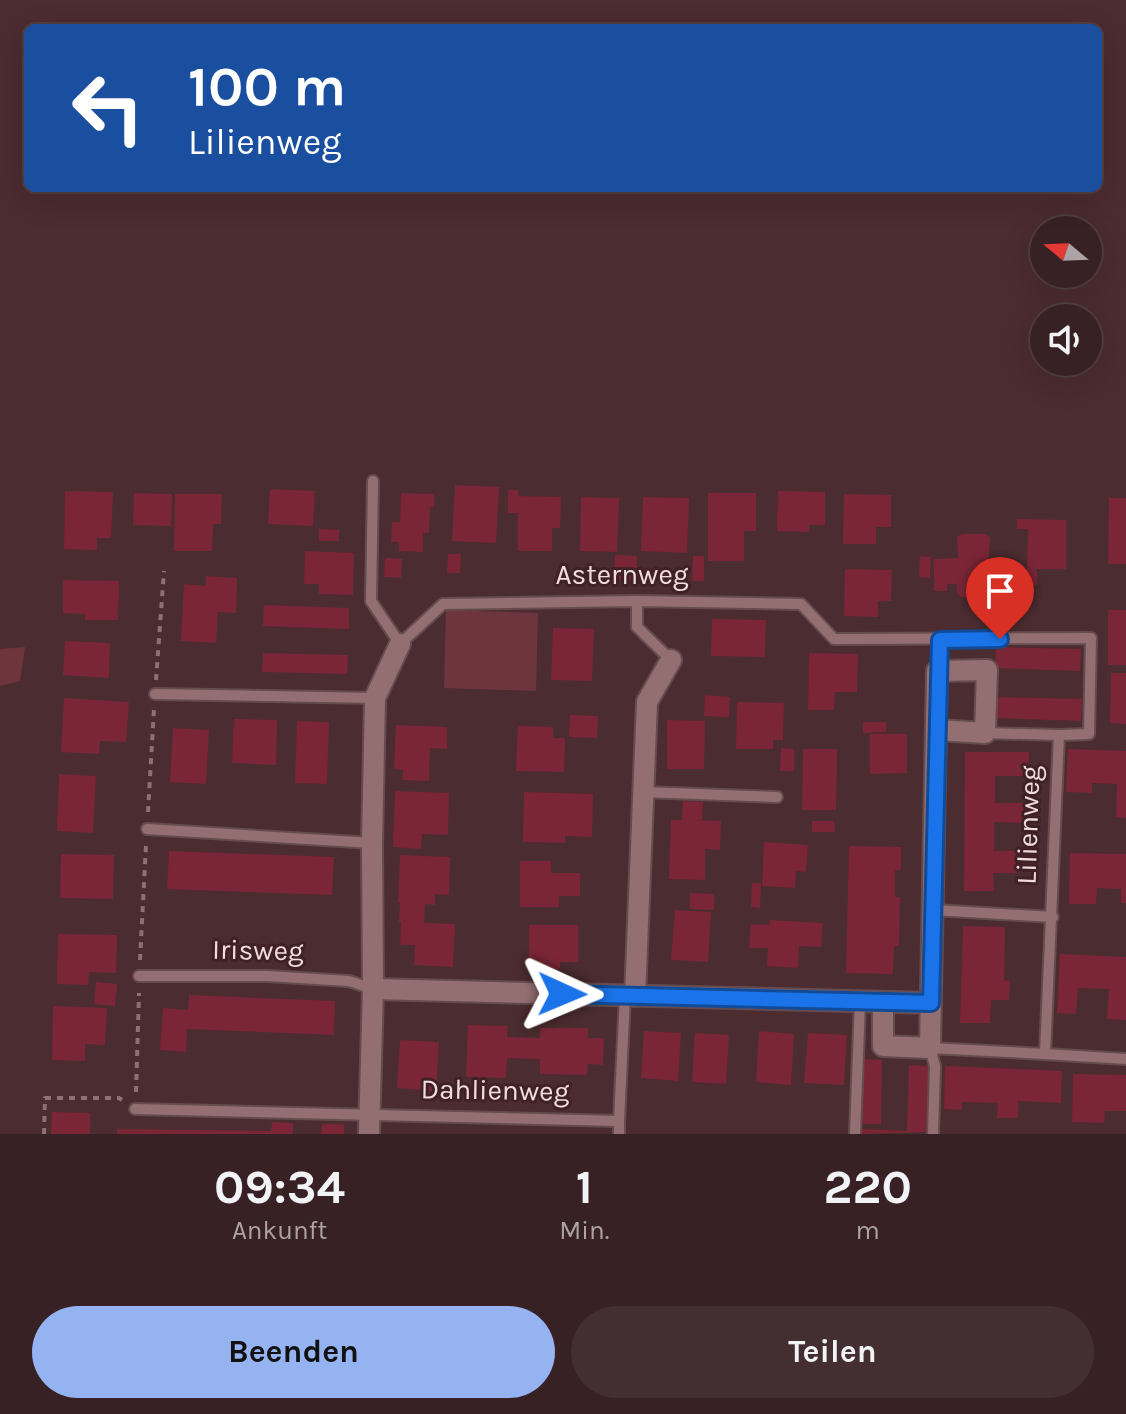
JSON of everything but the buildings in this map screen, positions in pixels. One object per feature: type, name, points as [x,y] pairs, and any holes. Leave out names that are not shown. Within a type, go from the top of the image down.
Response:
[{"type":"street","points":[[370,1125],[375,698],[400,644]]},
{"type":"street","points":[[630,996],[647,702],[671,660]]},
{"type":"street","points":[[883,1002],[883,1046],[930,1048],[937,671],[987,670],[985,733]]},
{"type":"street","name":"Lilienweg","points":[[938,730],[985,733]]},
{"type":"street","points":[[373,989],[931,1003]]},
{"type":"lane","points":[[373,481],[371,601],[400,644]]},
{"type":"lane","points":[[637,601],[637,627],[671,660]]},
{"type":"lane","name":"Asternweg","points":[[400,644],[443,604],[637,601],[801,604]]},
{"type":"lane","name":"Lilienweg","points":[[801,604],[834,639],[1091,638],[1089,734],[985,733]]},
{"type":"lane","points":[[937,671],[940,640]]},
{"type":"lane","points":[[155,694],[375,698]]},
{"type":"lane","name":"Lilienweg","points":[[1045,1054],[1059,735]]},
{"type":"lane","points":[[643,792],[777,797]]},
{"type":"lane","points":[[147,829],[372,843]]},
{"type":"lane","name":"Lilienweg","points":[[934,910],[1053,917]]},
{"type":"lane","name":"Irisweg","points":[[139,976],[267,976],[349,981],[373,989]]},
{"type":"lane","points":[[619,1134],[630,996]]},
{"type":"lane","points":[[855,1134],[860,1001]]},
{"type":"lane","points":[[933,1134],[935,1066],[930,1048],[1126,1059]]},
{"type":"lane","points":[[135,1109],[370,1125]]},
{"type":"lane","name":"Dahlienweg","points":[[370,1125],[619,1121]]},
{"type":"path","points":[[135,1109],[139,976],[164,571]]},
{"type":"path","points":[[44,1134],[45,1098],[119,1098],[135,1109]]},
{"type":"shaded area","points":[[446,610],[538,613],[536,691],[444,688]]},
{"type":"shaded area","points":[[25,647],[20,681],[0,686],[0,649]]},
{"type":"route","points":[[562,994],[931,1003],[940,640],[1000,639]]}]
